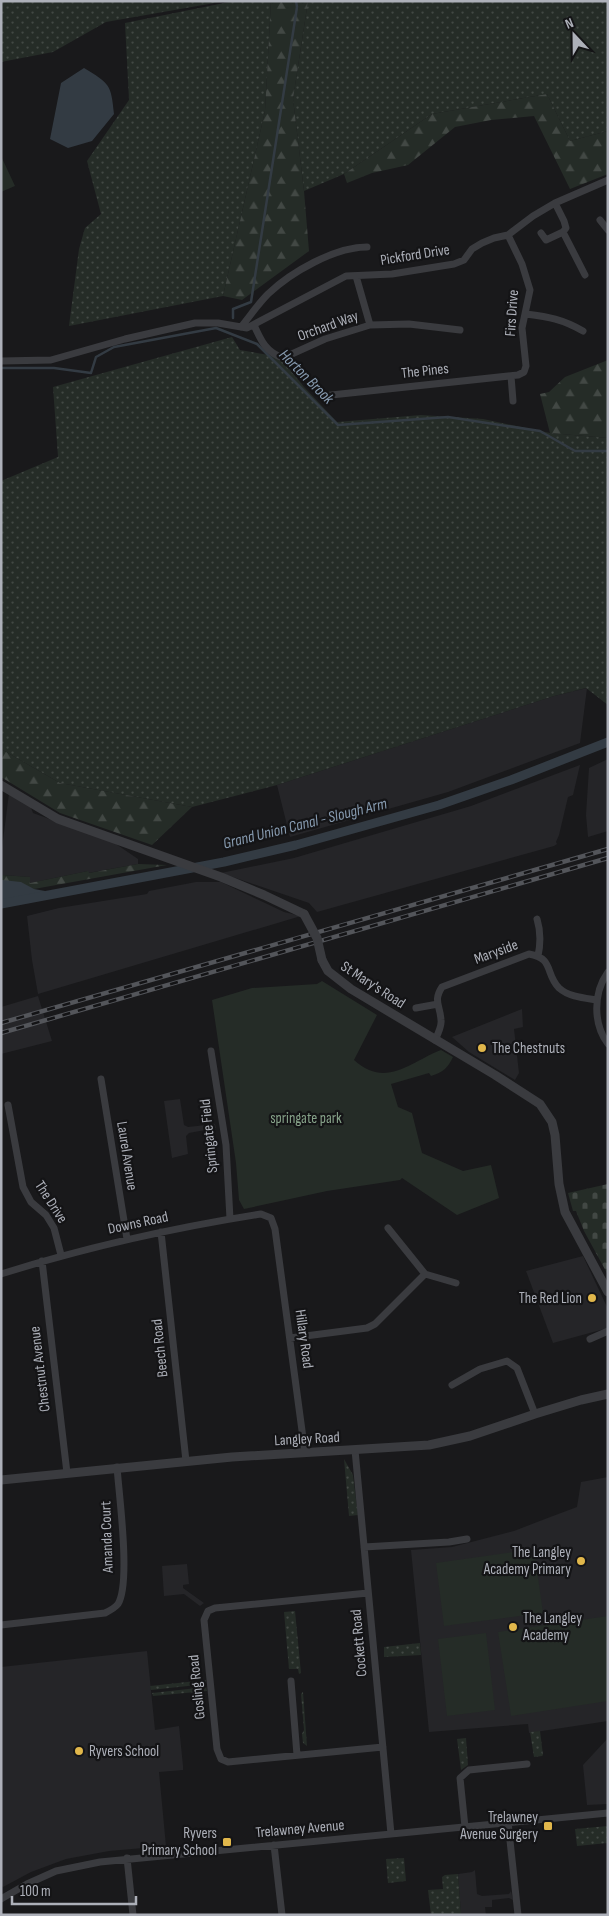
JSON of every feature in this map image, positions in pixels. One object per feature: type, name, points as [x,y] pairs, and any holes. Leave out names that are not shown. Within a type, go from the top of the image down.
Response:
[{"type":"street","name":"Pickford Drive","points":[[244,327],[254,325],[257,321],[346,276],[392,274],[454,264],[464,260],[472,249],[482,243],[508,235],[533,216],[555,203],[608,180]]},
{"type":"street","points":[[541,234],[546,240],[563,232],[566,228],[555,203]]},
{"type":"street","points":[[600,220],[608,230]]},
{"type":"street","points":[[563,232],[585,275]]},
{"type":"street","name":"Firs Drive","points":[[508,235],[522,264],[530,290],[522,328],[526,366]]},
{"type":"street","points":[[1,361],[51,360],[125,339],[195,323],[218,323],[244,327],[268,295],[302,269],[340,252],[355,247],[367,247]]},
{"type":"street","name":"Orchard Way","points":[[356,276],[370,325]]},
{"type":"street","points":[[526,314],[554,317],[566,321],[583,331]]},
{"type":"street","name":"Orchard Way","points":[[254,325],[263,345],[273,354],[283,358],[325,339],[370,325],[409,324],[460,330]]},
{"type":"street","name":"The Pines","points":[[322,396],[511,376],[524,372],[526,366]]},
{"type":"street","points":[[511,376],[513,401]]},
{"type":"street","name":"St Mary's Road","points":[[1,785],[58,819],[221,878],[264,895],[304,914],[317,938],[322,960],[328,971],[350,990],[540,1104],[552,1122],[555,1135],[558,1184],[564,1212],[608,1292]]},
{"type":"street","points":[[537,919],[541,937],[538,956]]},
{"type":"street","name":"Maryside","points":[[438,1004],[437,995],[442,987],[529,954],[538,956],[548,964],[558,987],[566,993],[576,997],[597,1000]]},
{"type":"street","points":[[608,972],[603,980],[597,1000],[597,1018],[608,1044]]},
{"type":"street","points":[[416,1008],[438,1004],[442,1021],[435,1040]]},
{"type":"street","name":"Springate Field","points":[[211,1051],[226,1145],[230,1219]]},
{"type":"street","name":"Laurel Avenue","points":[[101,1079],[127,1239]]},
{"type":"street","name":"The Drive","points":[[8,1105],[23,1186],[31,1202],[46,1215],[54,1228],[60,1255]]},
{"type":"street","name":"Downs Road","points":[[1,1274],[60,1255],[127,1239],[230,1219],[261,1214],[271,1218],[275,1229]]},
{"type":"street","points":[[388,1228],[425,1274],[456,1283]]},
{"type":"street","name":"Hillary Road","points":[[275,1229],[304,1453]]},
{"type":"street","name":"Beech Road","points":[[161,1232],[186,1461]]},
{"type":"street","name":"Chestnut Avenue","points":[[42,1261],[66,1473]]},
{"type":"street","points":[[290,1338],[367,1328],[375,1324],[425,1274]]},
{"type":"street","points":[[590,1339],[608,1332]]},
{"type":"street","points":[[452,1386],[480,1369],[507,1362],[517,1368],[534,1414]]},
{"type":"street","name":"Langley Road","points":[[1,1480],[186,1461],[400,1448],[450,1442],[580,1400],[608,1394]]},
{"type":"street","name":"Cockett Road","points":[[354,1450],[391,1834]]},
{"type":"street","name":"Amanda Court","points":[[1,1625],[105,1614],[117,1605],[122,1591],[124,1554],[117,1467]]},
{"type":"street","points":[[364,1547],[449,1542],[467,1539]]},
{"type":"street","name":"Gosling Road","points":[[368,1593],[215,1608],[208,1612],[204,1620],[217,1749],[221,1759],[228,1762],[383,1747]]},
{"type":"street","points":[[291,1680],[297,1755]]},
{"type":"street","points":[[465,1827],[460,1778],[469,1770],[527,1764]]},
{"type":"street","name":"Trelawney Avenue","points":[[1,1898],[56,1871],[128,1858],[608,1814]]},
{"type":"street","points":[[508,1822],[518,1915]]},
{"type":"street","points":[[274,1845],[282,1915]]},
{"type":"street","points":[[128,1858],[133,1915]]},
{"type":"shaded area","points":[[84,68],[108,86],[112,96],[114,114],[92,141],[68,148],[50,139],[61,83]]},
{"type":"shaded area","points":[[587,688],[580,743],[448,792],[290,837],[277,785],[554,696]]},
{"type":"shaded area","points":[[608,759],[608,831],[588,837],[586,815],[589,768]]},
{"type":"shaded area","points":[[580,765],[573,795],[568,797],[557,844],[554,846],[317,912],[309,903],[221,873],[294,858],[471,806]]},
{"type":"shaded area","points":[[9,793],[30,805],[33,813],[113,842],[138,859],[138,864],[88,873],[88,871],[30,883],[30,877],[1,875],[1,856]]},
{"type":"shaded area","points":[[2,880],[21,882],[34,889],[56,893],[1,904]]},
{"type":"shaded area","points":[[196,882],[221,882],[284,912],[301,916],[38,994],[27,916],[59,908],[147,894],[149,891]]},
{"type":"shaded area","points":[[38,996],[52,1041],[1,1054],[1,1007]]},
{"type":"shaded area","points":[[522,1009],[523,1027],[514,1029],[519,1073],[515,1080],[469,1052],[452,1037]]},
{"type":"shaded area","points":[[180,1099],[184,1125],[188,1127],[215,1124],[216,1128],[189,1133],[186,1136],[188,1154],[172,1158],[164,1101]]},
{"type":"shaded area","points":[[583,1256],[608,1309],[608,1328],[553,1343],[526,1271]]},
{"type":"shaded area","name":"The Langley Academy","points":[[608,1477],[608,1721],[529,1733],[528,1724],[429,1732],[411,1550],[452,1547],[514,1531],[577,1507],[581,1482]]},
{"type":"shaded area","points":[[187,1564],[189,1584],[183,1585],[183,1588],[204,1603],[200,1606],[184,1594],[164,1596],[162,1566]]},
{"type":"shaded area","name":"Ryvers School","points":[[147,1651],[155,1730],[179,1726],[183,1766],[183,1770],[159,1772],[166,1846],[109,1851],[66,1859],[31,1872],[3,1887],[1,1885],[1,1667]]},
{"type":"shaded area","points":[[608,1738],[608,1804],[587,1805],[583,1765]]},
{"type":"shaded area","points":[[475,1870],[477,1894],[482,1896],[509,1894],[511,1891],[513,1900],[509,1898],[492,1900],[492,1907],[485,1907],[486,1915],[461,1914],[458,1874]]},
{"type":"green space","points":[[1,1],[226,1],[106,22],[53,52],[1,62]]},
{"type":"green space","points":[[234,1],[271,1],[265,111],[223,296],[69,326],[79,249],[85,228],[101,214],[87,161],[129,100],[125,23]]},
{"type":"green space","points":[[271,1],[308,1],[293,99],[309,251],[242,300],[223,296],[265,111]]},
{"type":"green space","points":[[308,1],[608,1],[608,131],[570,141],[547,94],[432,114],[344,174],[304,191],[293,99]]},
{"type":"green space","points":[[547,94],[570,141],[608,131],[608,174],[570,189],[534,116],[491,120],[455,127],[408,165],[372,173],[347,183],[344,174],[432,114]]},
{"type":"green space","points":[[1,156],[15,186],[1,192]]},
{"type":"green space","points":[[232,337],[240,350],[280,357],[304,387],[337,422],[421,415],[483,419],[550,433],[608,438],[608,705],[586,688],[554,696],[277,785],[192,807],[60,783],[1,749],[1,481],[58,457],[53,387]]},
{"type":"green space","points":[[608,360],[608,438],[550,433],[540,394],[549,392],[565,377]]},
{"type":"green space","points":[[1,749],[60,783],[192,807],[152,845],[60,813],[1,777]]},
{"type":"green space","points":[[138,864],[167,865],[34,889],[2,883],[1,888],[1,875],[30,877],[30,883],[88,871],[89,873]]},
{"type":"green space","name":"springate park","points":[[322,981],[377,1015],[354,1060],[366,1068],[387,1073],[408,1066],[441,1050],[453,1057],[447,1067],[431,1076],[429,1073],[391,1084],[398,1107],[412,1113],[422,1153],[463,1171],[491,1165],[499,1198],[457,1215],[402,1178],[400,1180],[327,1191],[244,1209],[239,1200],[236,1163],[212,1000],[252,988],[317,984]]},
{"type":"green space","points":[[608,1184],[608,1275],[584,1231],[576,1211],[573,1211],[568,1193]]},
{"type":"green space","points":[[344,1459],[353,1475],[358,1515],[349,1516]]},
{"type":"green space","points":[[534,1549],[543,1613],[444,1626],[436,1563]]},
{"type":"green space","points":[[295,1611],[301,1673],[299,1674],[298,1669],[289,1669],[284,1612]]},
{"type":"green space","points":[[608,1616],[608,1701],[511,1716],[498,1632]]},
{"type":"green space","points":[[486,1633],[495,1710],[447,1716],[438,1639]]},
{"type":"green space","points":[[420,1643],[421,1655],[384,1657],[384,1647]]},
{"type":"green space","points":[[206,1680],[206,1684],[151,1690],[150,1686]]},
{"type":"green space","points":[[206,1687],[207,1691],[153,1696],[152,1693]]},
{"type":"green space","points":[[303,1692],[307,1746],[303,1743],[302,1734],[304,1730],[301,1694]]},
{"type":"green space","points":[[540,1731],[543,1755],[534,1757],[530,1732]]},
{"type":"green space","points":[[466,1738],[468,1765],[461,1770],[457,1739]]},
{"type":"green space","points":[[608,1826],[608,1843],[577,1846],[575,1829]]},
{"type":"green space","points":[[404,1858],[406,1881],[388,1883],[386,1859]]},
{"type":"green space","points":[[458,1874],[461,1914],[467,1915],[431,1915],[428,1890],[443,1889],[442,1877]]},
{"type":"waterway","points":[[233,318],[233,309],[251,302],[297,7],[296,1]]},
{"type":"waterway","name":"Horton Brook","points":[[1,368],[54,368],[91,373],[96,357],[114,347],[216,328],[257,344],[338,425],[448,417],[540,431],[575,451],[608,451]]},
{"type":"waterway","name":"Grand Union Canal - Slough Arm","points":[[1,904],[224,862],[296,845],[439,805],[511,780],[608,742]]},
{"type":"railway","points":[[1,1023],[608,849]]},
{"type":"railway","points":[[1,1033],[608,858]]},
{"type":"place","name":"The Chestnuts","points":[[482,1048]]},
{"type":"place","name":"The Red Lion","points":[[592,1298]]},
{"type":"place","name":"The Langley Academy Primary","points":[[581,1561]]},
{"type":"place","name":"The Langley Academy","points":[[513,1627]]},
{"type":"place","name":"Ryvers School","points":[[79,1751]]},
{"type":"place","name":"Trelawney Avenue Surgery","points":[[548,1826]]},
{"type":"place","name":"Ryvers Primary School","points":[[227,1842]]}]
